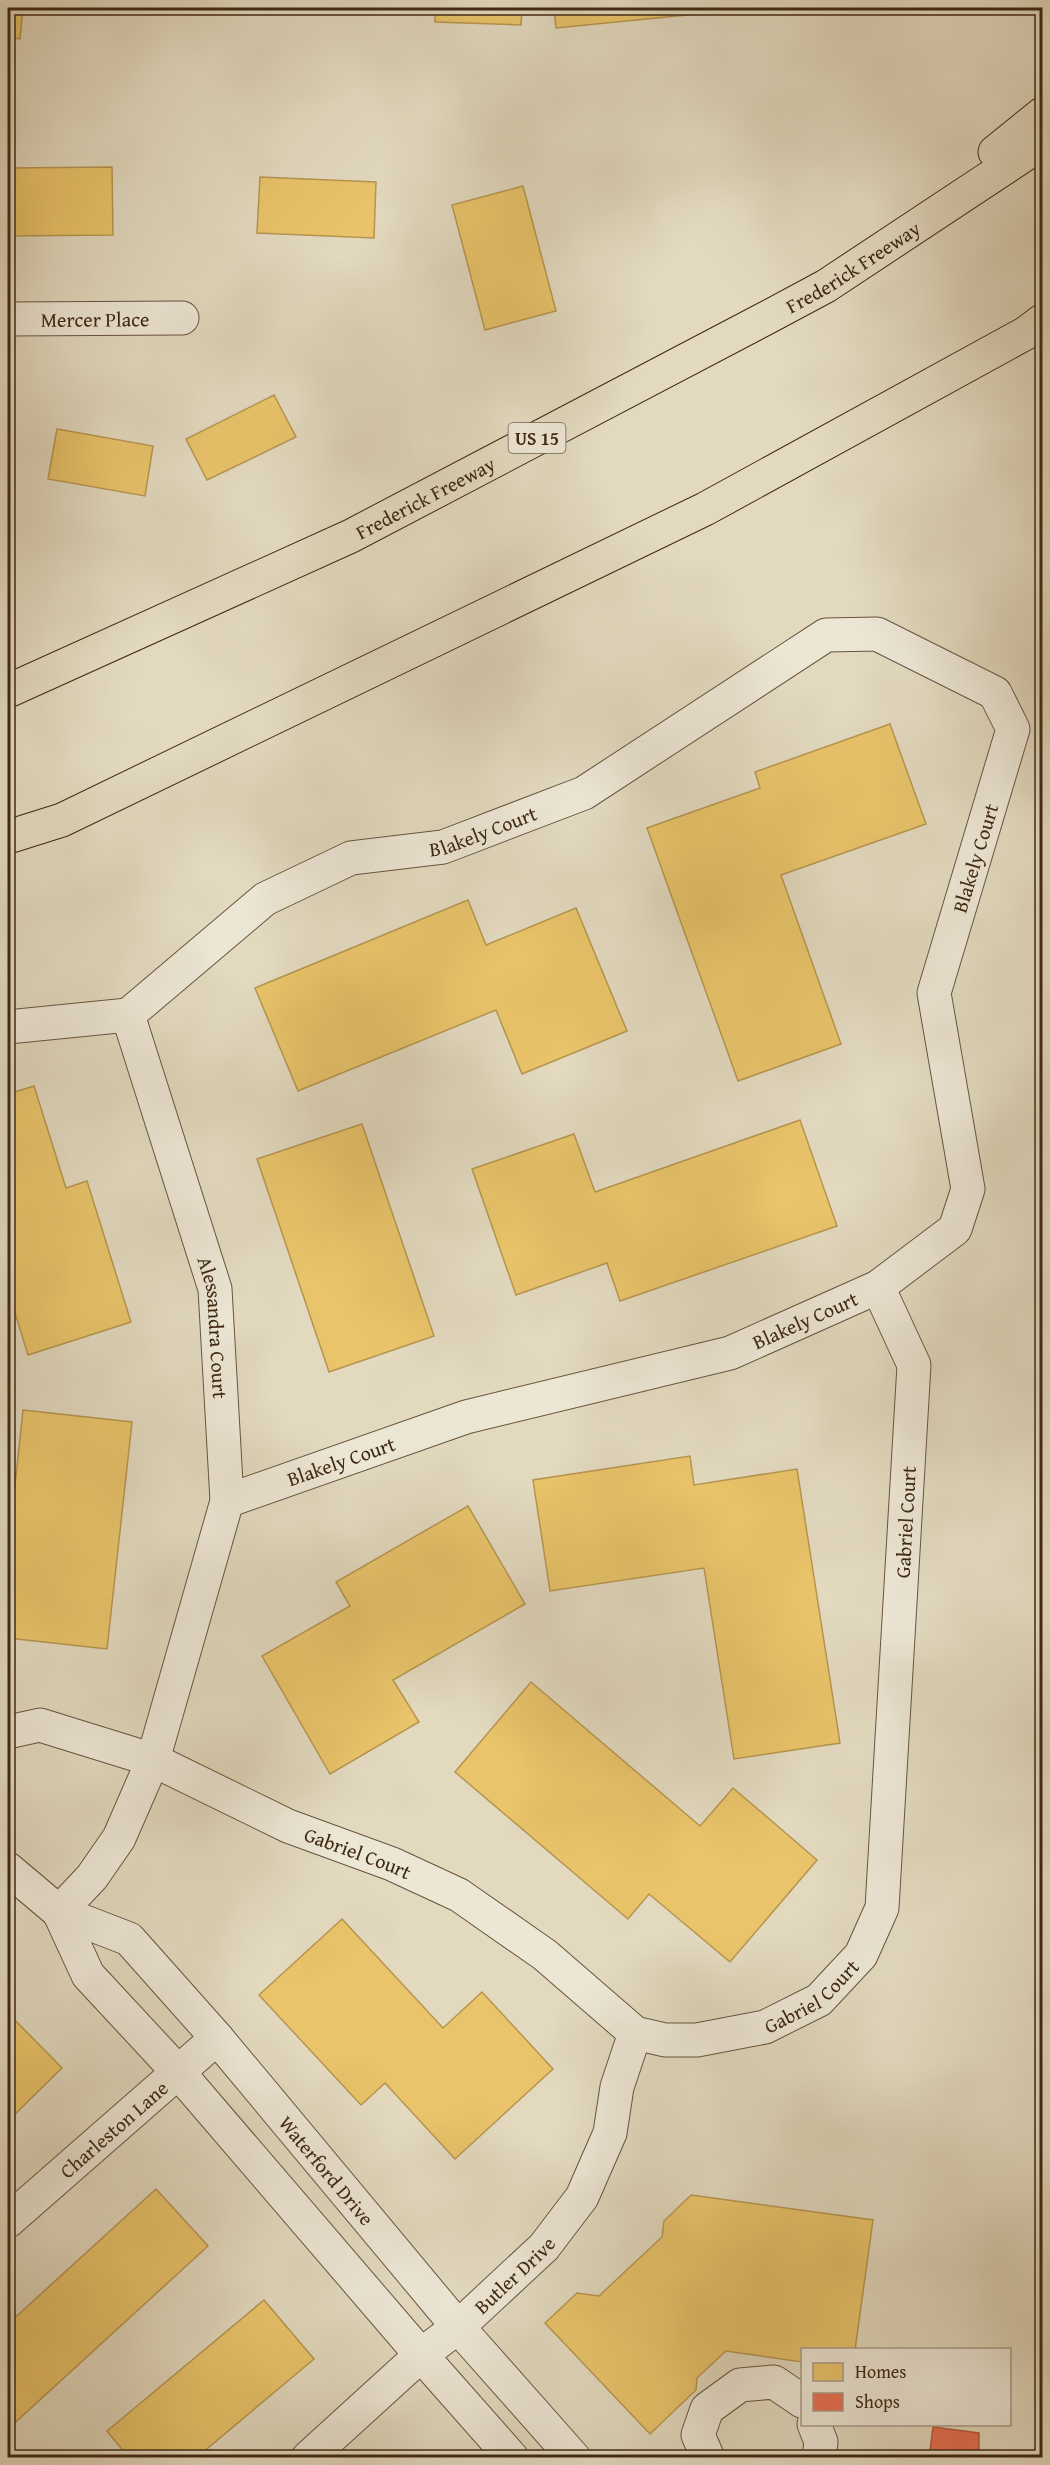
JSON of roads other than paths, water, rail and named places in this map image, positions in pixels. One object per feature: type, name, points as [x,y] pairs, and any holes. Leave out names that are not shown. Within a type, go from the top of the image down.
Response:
[{"type":"highway","points":[[826,286],[1042,114]]},
{"type":"highway","name":"Frederick Freeway","points":[[8,691],[351,536],[826,286],[1042,143]]},
{"type":"highway","points":[[8,837],[62,820],[705,509],[1037,326]]},
{"type":"street","name":"Mercer Place","points":[[8,320],[182,318]]},
{"type":"street","name":"Blakely Court","points":[[128,1015],[265,899],[351,858],[442,847],[584,793],[826,635],[878,634],[995,693],[1013,729],[934,993],[968,1189],[955,1229],[878,1287],[730,1353],[466,1417],[227,1501]]},
{"type":"street","points":[[8,1027],[128,1015]]},
{"type":"street","name":"Alessandra Court","points":[[59,1912],[92,1877],[119,1838],[153,1760],[227,1501],[215,1289],[128,1015]]},
{"type":"street","name":"Gabriel Court","points":[[153,1760],[288,1826],[392,1864],[459,1895],[545,1955],[635,2033],[665,2040],[697,2040],[765,2027],[819,2000],[861,1955],[882,1908],[914,1365],[878,1287]]},
{"type":"street","points":[[8,1732],[40,1725],[153,1760]]},
{"type":"street","name":"Waterford Drive","points":[[8,1869],[59,1912],[129,1939],[217,2038],[458,2327],[574,2457]]},
{"type":"street","name":"Waterford Drive","points":[[59,1912],[88,1975],[179,2073],[421,2355],[512,2457]]},
{"type":"street","name":"Butler Drive","points":[[308,2457],[421,2355],[458,2327],[544,2247],[582,2197],[610,2133],[617,2087],[635,2033]]},
{"type":"street","name":"Charleston Lane","points":[[8,2221],[217,2038]]},
{"type":"street","points":[[708,2457],[698,2435],[708,2409],[740,2385],[774,2382],[801,2400]]},
{"type":"street","points":[[815,2426],[821,2442],[819,2457]]}]
